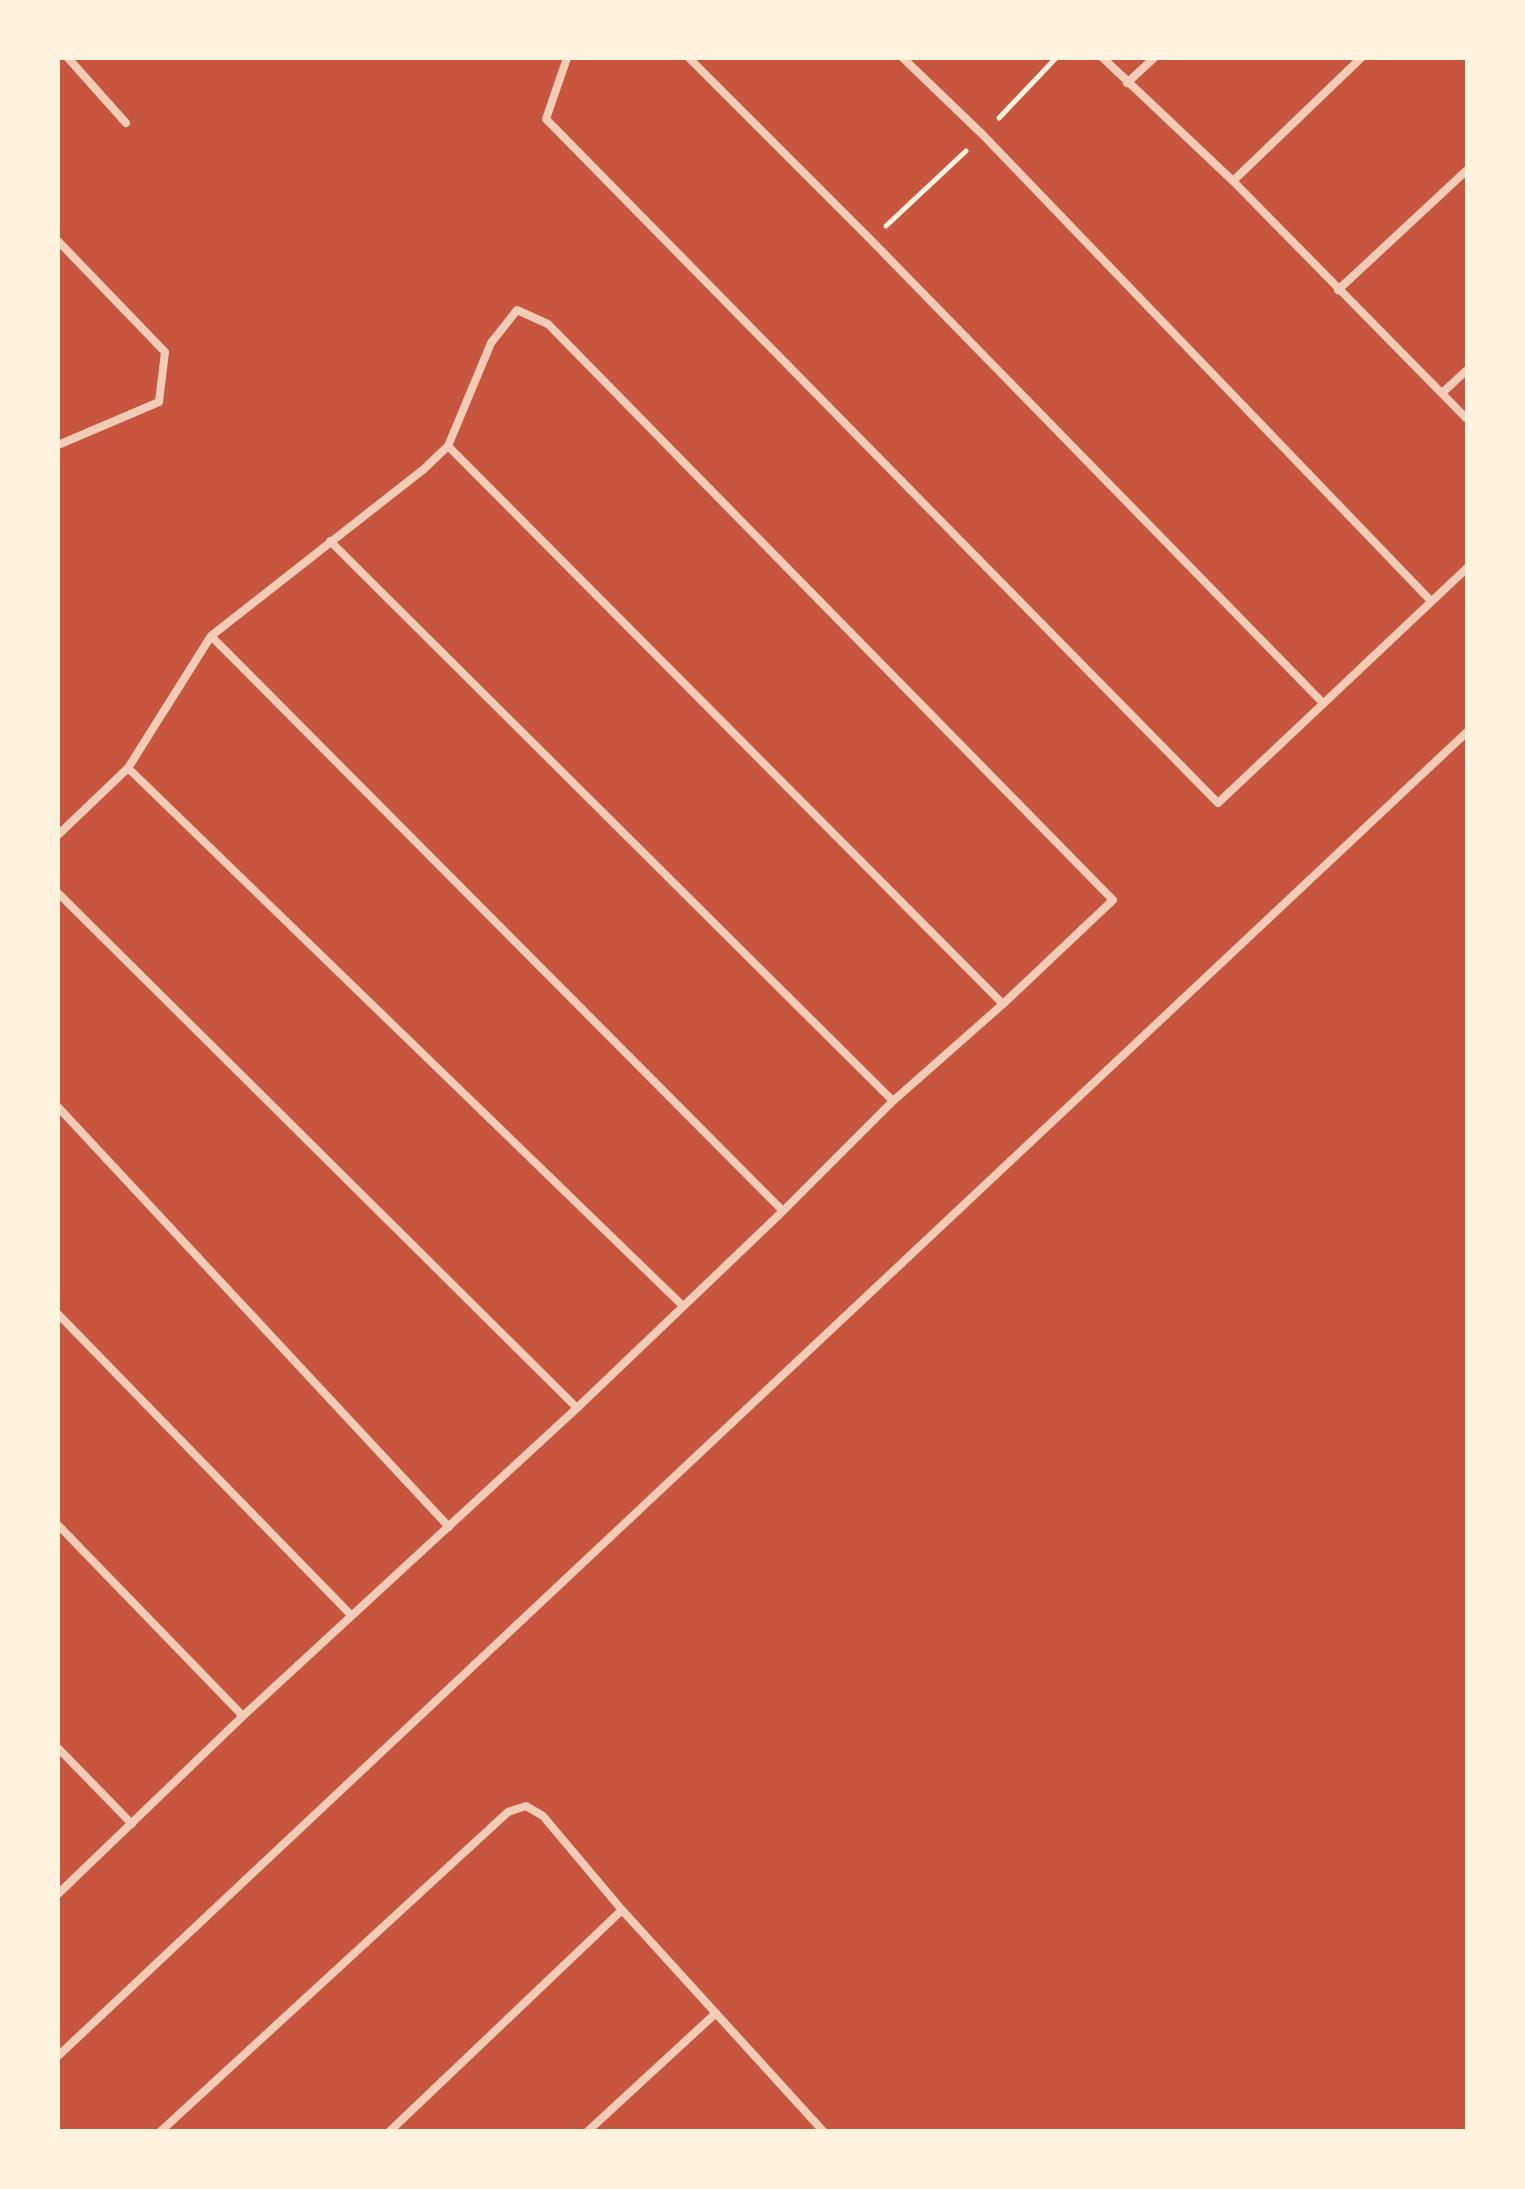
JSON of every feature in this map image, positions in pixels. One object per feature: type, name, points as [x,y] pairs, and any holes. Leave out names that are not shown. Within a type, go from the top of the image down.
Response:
[{"type":"street","points":[[68,58],[126,123]]},
{"type":"street","points":[[567,58],[546,119],[1218,803],[1467,568]]},
{"type":"street","points":[[689,58],[1323,703]]},
{"type":"street","points":[[903,58],[983,135],[1431,601]]},
{"type":"street","points":[[1103,58],[1233,181],[1467,419]]},
{"type":"street","points":[[1127,83],[1154,58]]},
{"type":"street","points":[[1233,181],[1361,58]]},
{"type":"street","points":[[1338,290],[1467,170]]},
{"type":"street","points":[[58,241],[165,352],[159,402],[58,445]]},
{"type":"street","points":[[58,835],[128,768],[211,636],[424,469],[448,446],[491,343],[517,310],[548,324],[1113,900],[1003,1004],[893,1101],[577,1408],[243,1716],[58,1894]]},
{"type":"street","points":[[1442,393],[1467,370]]},
{"type":"street","points":[[448,446],[1003,1004]]},
{"type":"street","points":[[330,541],[893,1101]]},
{"type":"street","points":[[211,636],[783,1211]]},
{"type":"street","points":[[58,2056],[1467,732]]},
{"type":"street","points":[[128,768],[682,1305]]},
{"type":"street","points":[[58,893],[577,1408]]},
{"type":"street","points":[[58,1107],[449,1527]]},
{"type":"street","points":[[58,1314],[351,1615]]},
{"type":"street","points":[[58,1525],[243,1716]]},
{"type":"street","points":[[58,1748],[132,1824]]},
{"type":"street","points":[[161,2131],[508,1812],[526,1806],[543,1816],[622,1910],[820,2127],[808,2131]]},
{"type":"street","points":[[390,2131],[622,1910]]},
{"type":"street","points":[[588,2131],[716,2013]]}]
